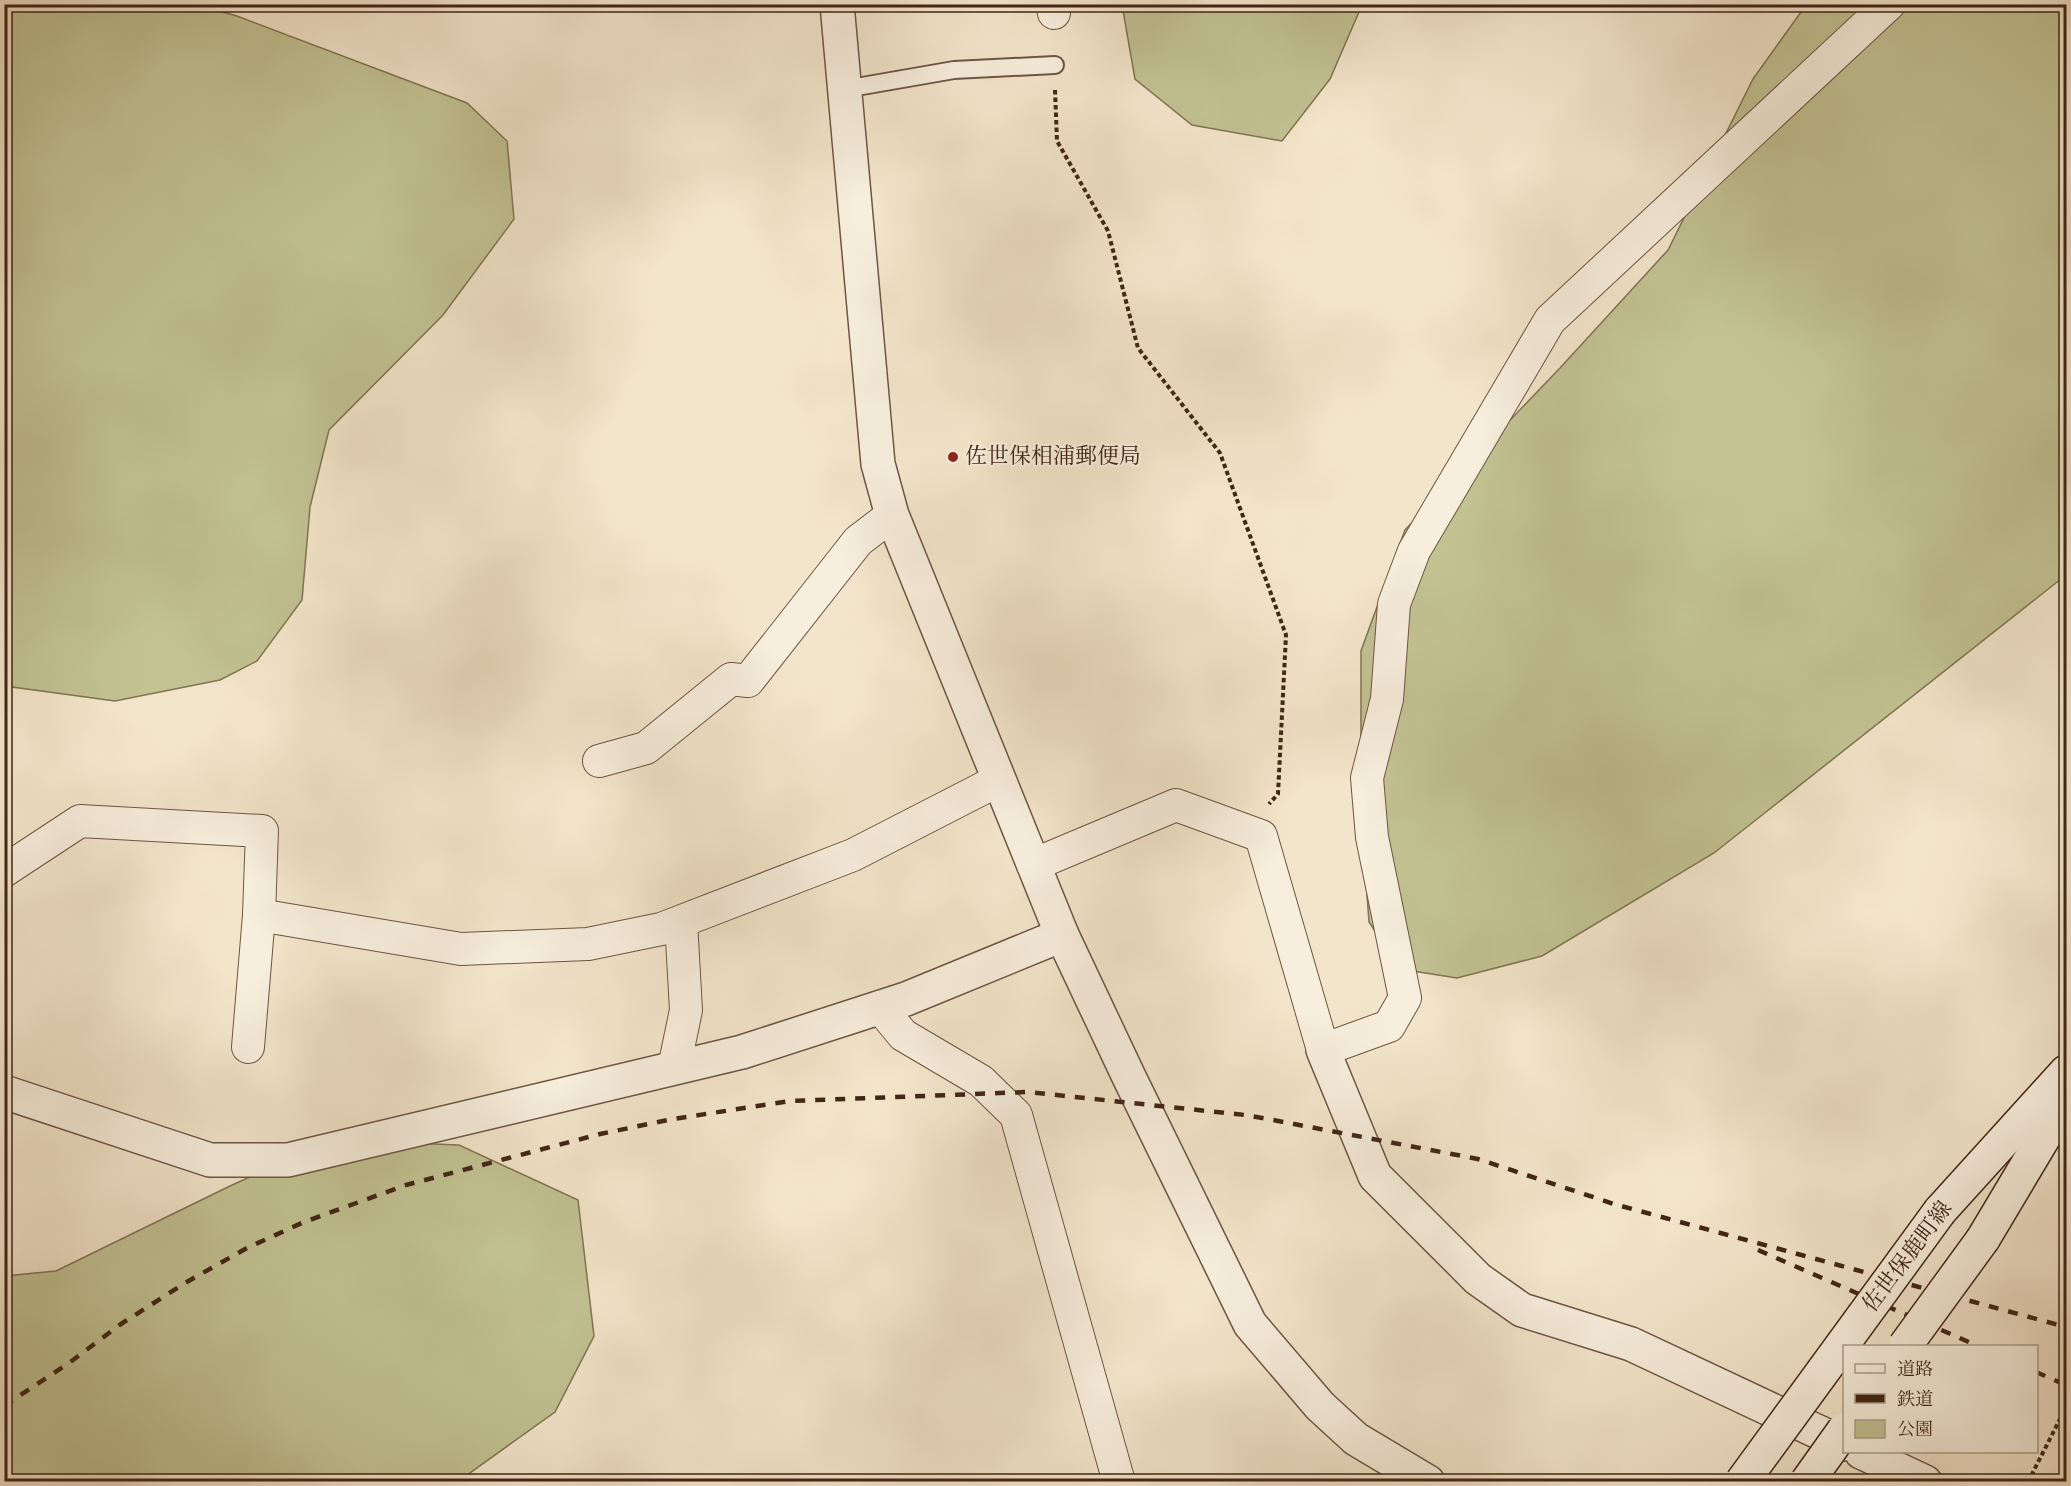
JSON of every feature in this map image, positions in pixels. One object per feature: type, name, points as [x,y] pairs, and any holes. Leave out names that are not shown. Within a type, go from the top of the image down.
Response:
[{"type":"street","points":[[837,4],[878,464],[892,515],[1062,935],[1250,1324],[1320,1406],[1356,1439],[1428,1482]]},
{"type":"street","points":[[1323,1050],[1389,1026],[1405,998],[1372,837],[1367,778],[1387,699],[1394,604],[1414,551],[1550,320],[1889,4]]},
{"type":"street","points":[[600,761],[646,748],[731,679],[748,681],[858,541],[892,515]]},
{"type":"street","points":[[259,915],[461,948],[588,944],[661,929],[853,855],[999,780]]},
{"type":"street","points":[[1033,865],[1176,805],[1261,836],[1323,1050],[1375,1176],[1478,1279],[1522,1310],[1631,1344],[1843,1443]]},
{"type":"street","points":[[4,871],[80,821],[262,831],[259,915],[248,1047]]},
{"type":"street","points":[[674,1068],[686,1010],[681,922]]},
{"type":"street","points":[[4,1092],[210,1160],[288,1160],[742,1052],[906,999],[1062,935]]},
{"type":"street","points":[[880,1007],[903,1035],[981,1081],[1016,1114],[1119,1482]]},
{"type":"street","name":"佐世保鹿町線","points":[[1742,1482],[1940,1211],[2067,1072]]},
{"type":"street","points":[[1906,1345],[1983,1239],[2067,1100]]},
{"type":"street","points":[[1808,1482],[1843,1433]]},
{"type":"street","points":[[1863,1453],[1917,1480]]},
{"type":"lane","points":[[845,89],[954,70],[1055,65]]},
{"type":"path","points":[[1055,65],[1057,141],[1108,231],[1138,348],[1220,453],[1286,635],[1278,794],[1265,809],[1261,836]]},
{"type":"path","points":[[2028,1482],[2060,1419]]},
{"type":"green space","points":[[5,4],[197,5],[237,16],[467,103],[507,141],[514,219],[443,315],[329,430],[310,507],[302,600],[257,661],[220,680],[115,701],[5,686]]},
{"type":"green space","points":[[1122,4],[1362,5],[1330,79],[1282,141],[1192,125],[1135,79]]},
{"type":"green space","points":[[1806,5],[2066,5],[2066,575],[1714,853],[1542,956],[1457,978],[1400,969],[1369,922],[1361,813],[1361,651],[1405,530],[1560,368],[1668,250],[1753,79]]},
{"type":"green space","points":[[331,1140],[459,1145],[578,1200],[594,1336],[555,1412],[454,1482],[5,1482],[5,1276],[56,1271],[230,1186]]},
{"type":"railway","points":[[4,1406],[69,1363],[121,1324],[185,1283],[247,1248],[304,1222],[406,1185],[600,1134],[673,1119],[790,1101],[1028,1092],[1245,1115],[1478,1159],[1614,1204],[2066,1327]]},
{"type":"railway","points":[[1758,1250],[1976,1345]]},
{"type":"railway","points":[[2038,1373],[2066,1385]]},
{"type":"place","name":"佐世保相浦郵便局","points":[[953,457]]}]
